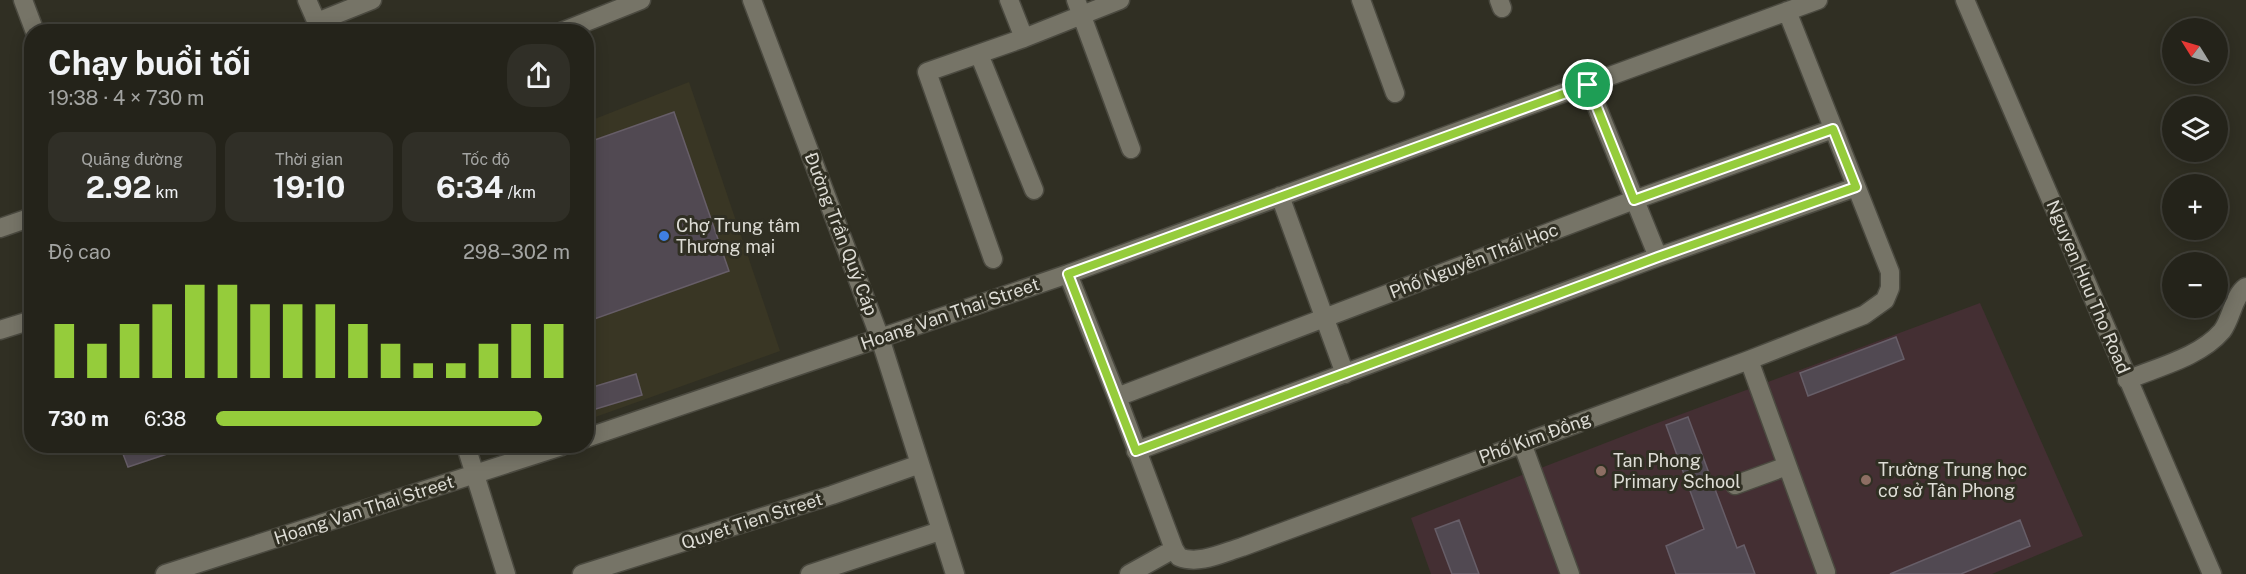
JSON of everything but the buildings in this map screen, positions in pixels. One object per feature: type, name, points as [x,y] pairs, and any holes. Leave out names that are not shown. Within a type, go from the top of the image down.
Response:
[{"type":"street","points":[[23,0],[32,24]]},
{"type":"street","points":[[307,0],[318,24]]},
{"type":"street","points":[[325,24],[372,0]]},
{"type":"street","points":[[581,24],[641,0]]},
{"type":"street","name":"Đường Trần Quý Cáp","points":[[752,0],[880,338],[955,574]]},
{"type":"street","points":[[1010,0],[1024,38]]},
{"type":"street","points":[[993,259],[927,72],[1024,38],[1078,8],[1120,0]]},
{"type":"street","points":[[1361,0],[1395,93]]},
{"type":"street","name":"Hoang Van Thai Street","points":[[594,435],[1068,274],[1818,0]]},
{"type":"street","name":"Nguyen Huu Tho Road","points":[[1965,0],[2212,574]]},
{"type":"street","points":[[1078,8],[1131,149]]},
{"type":"street","points":[[1136,451],[1658,257],[1856,187],[1787,11]]},
{"type":"street","points":[[979,54],[1034,190]]},
{"type":"street","points":[[1588,85],[1658,257]]},
{"type":"street","name":"Phố Nguyễn Thái Học","points":[[1117,397],[1634,200],[1833,129]]},
{"type":"street","name":"Phố Kim Đồng","points":[[1176,553],[1186,560],[1207,558],[1242,547],[1749,360],[1864,315],[1885,300],[1890,288],[1890,272],[1856,187]]},
{"type":"street","points":[[1280,196],[1345,374]]},
{"type":"street","points":[[0,228],[24,220]]},
{"type":"street","points":[[1068,274],[1176,553],[1129,574]]},
{"type":"street","points":[[2127,380],[2187,355],[2214,340],[2224,329],[2240,293],[2246,287]]},
{"type":"street","points":[[0,330],[24,322]]},
{"type":"street","points":[[1749,360],[1826,572]]},
{"type":"street","points":[[1522,443],[1570,574]]},
{"type":"street","points":[[468,453],[506,574]]},
{"type":"street","name":"Hoang Van Thai Street","points":[[165,574],[540,453]]},
{"type":"street","name":"Quyet Tien Street","points":[[582,574],[832,495],[920,464]]},
{"type":"street","points":[[1735,485],[1787,466]]},
{"type":"street","points":[[810,574],[940,531]]},
{"type":"shaded area","name":"Chợ Trung tâm Thương mại","points":[[689,82],[780,351],[594,417],[594,119]]},
{"type":"shaded area","name":"Trường Trung học cơ sở Tân Phong","points":[[1980,303],[2083,536],[1992,574],[1431,574],[1411,518],[1652,425]]},
{"type":"place","name":"Chợ Trung tâm Thương mại","points":[[664,236]]},
{"type":"place","name":"Tan Phong Primary School","points":[[1601,471]]},
{"type":"place","name":"Trường Trung học cơ sở Tân Phong","points":[[1866,480]]},
{"type":"route","points":[[1588,85],[1634,200],[1833,129],[1856,187],[1658,257],[1136,451],[1068,274],[1588,85]]}]
